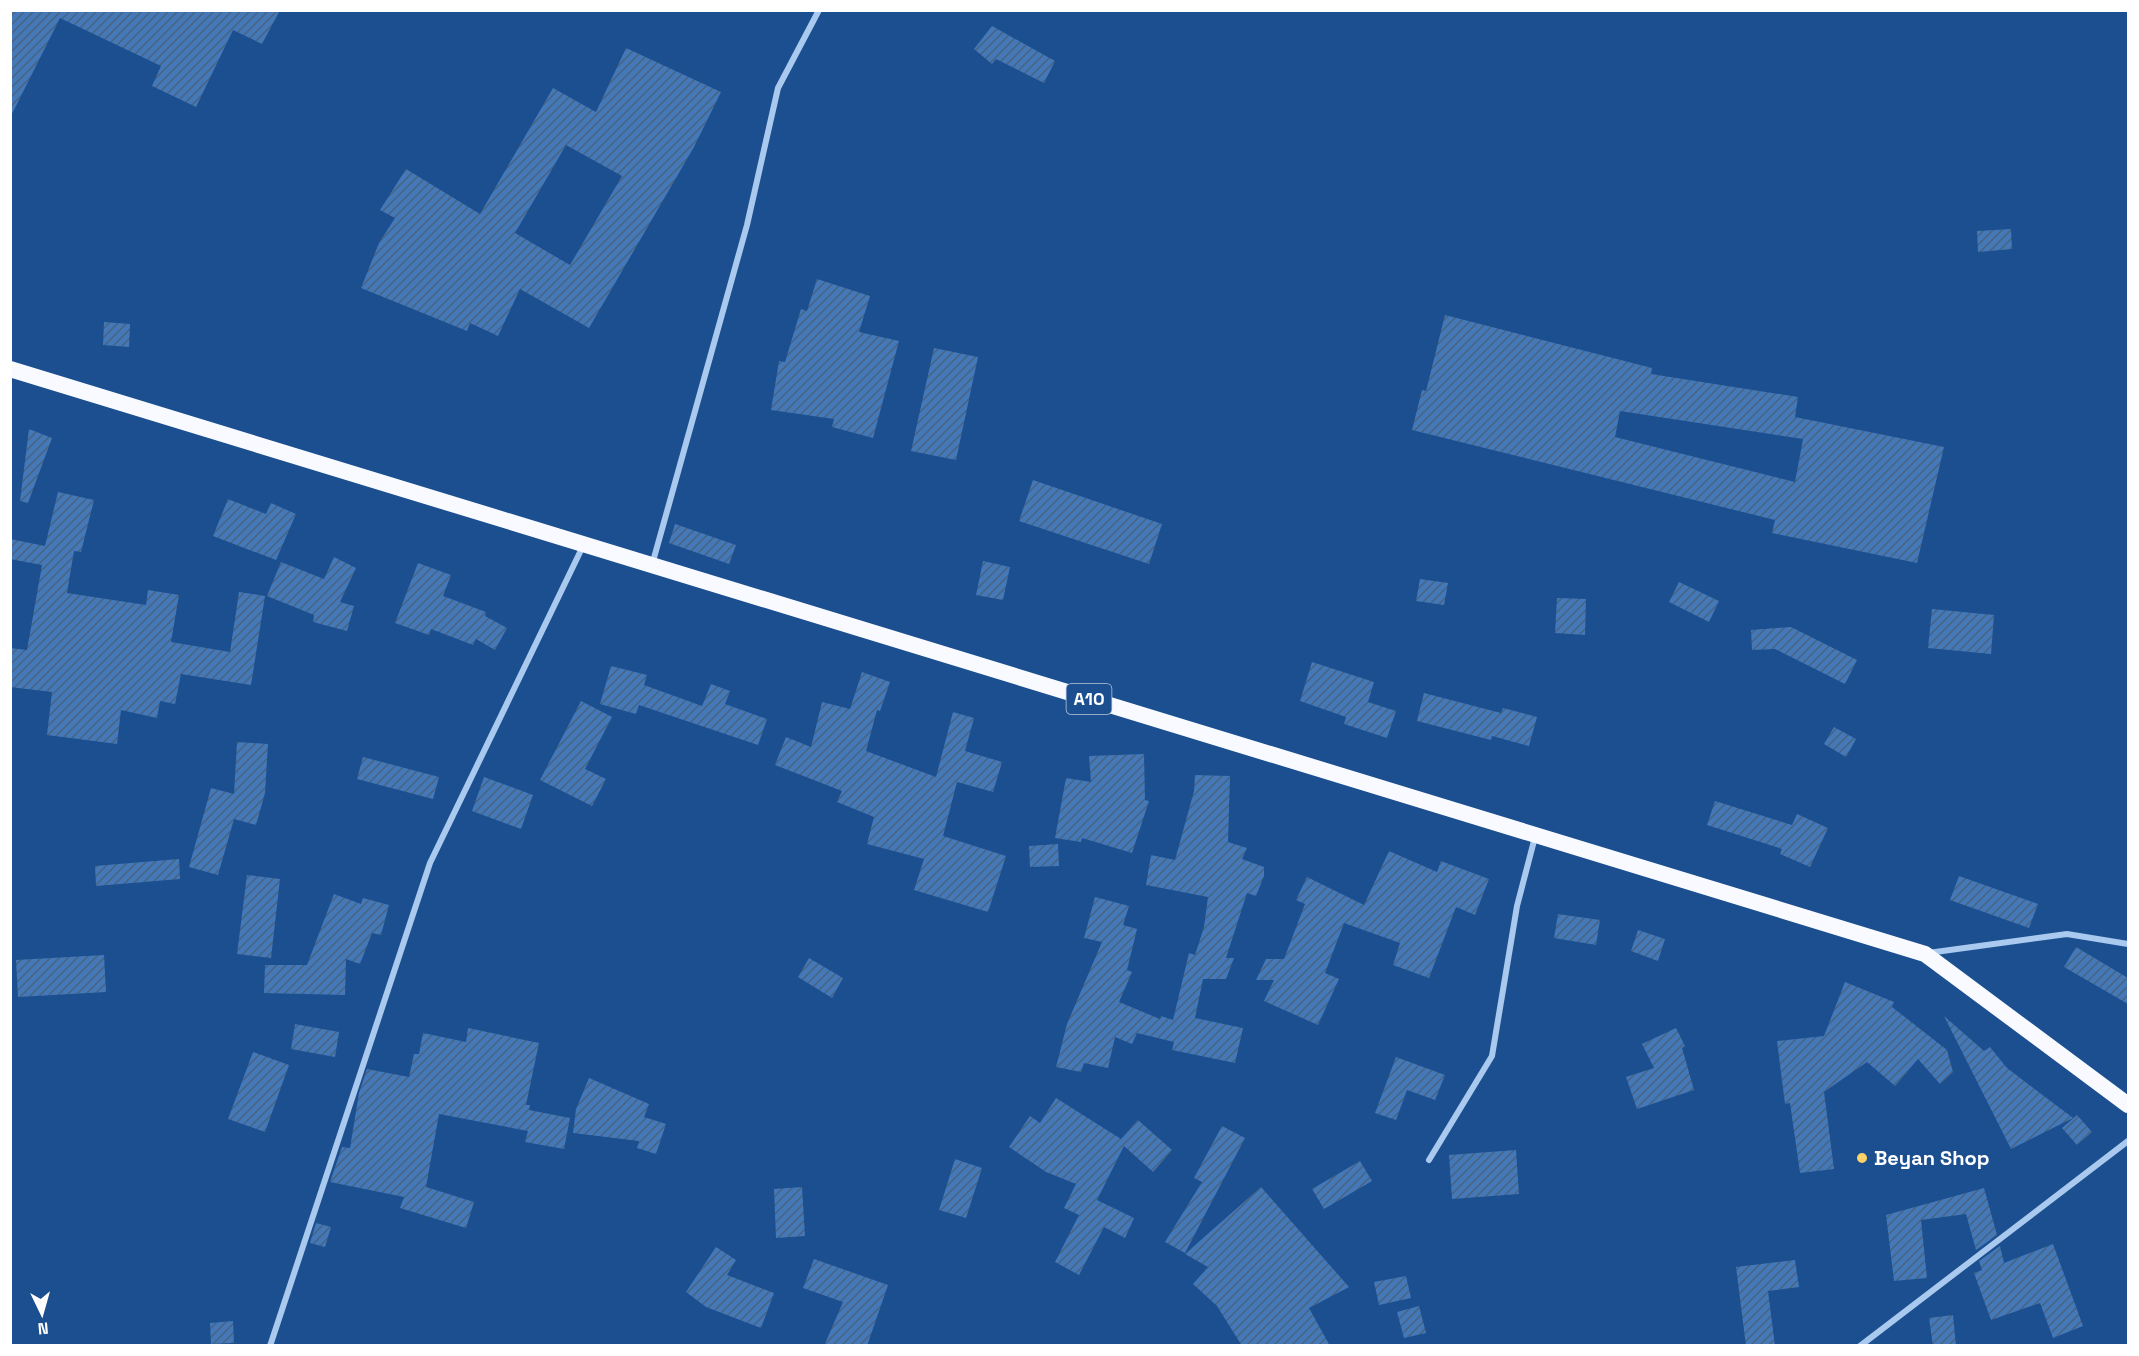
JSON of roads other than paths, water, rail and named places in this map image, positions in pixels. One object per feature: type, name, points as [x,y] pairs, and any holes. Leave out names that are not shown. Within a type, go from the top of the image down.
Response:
[{"type":"highway","name":"A10","points":[[10,369],[1925,954],[2128,1105]]},
{"type":"street","points":[[652,565],[747,225],[778,88],[819,10]]},
{"type":"street","points":[[270,1346],[430,863],[584,544]]},
{"type":"street","points":[[1429,1160],[1491,1056],[1517,906],[1536,835]]},
{"type":"street","points":[[1925,954],[2067,934],[2128,944]]},
{"type":"street","points":[[1860,1346],[2128,1141]]},
{"type":"place","name":"Beyan Shop","points":[[1862,1158]]}]
